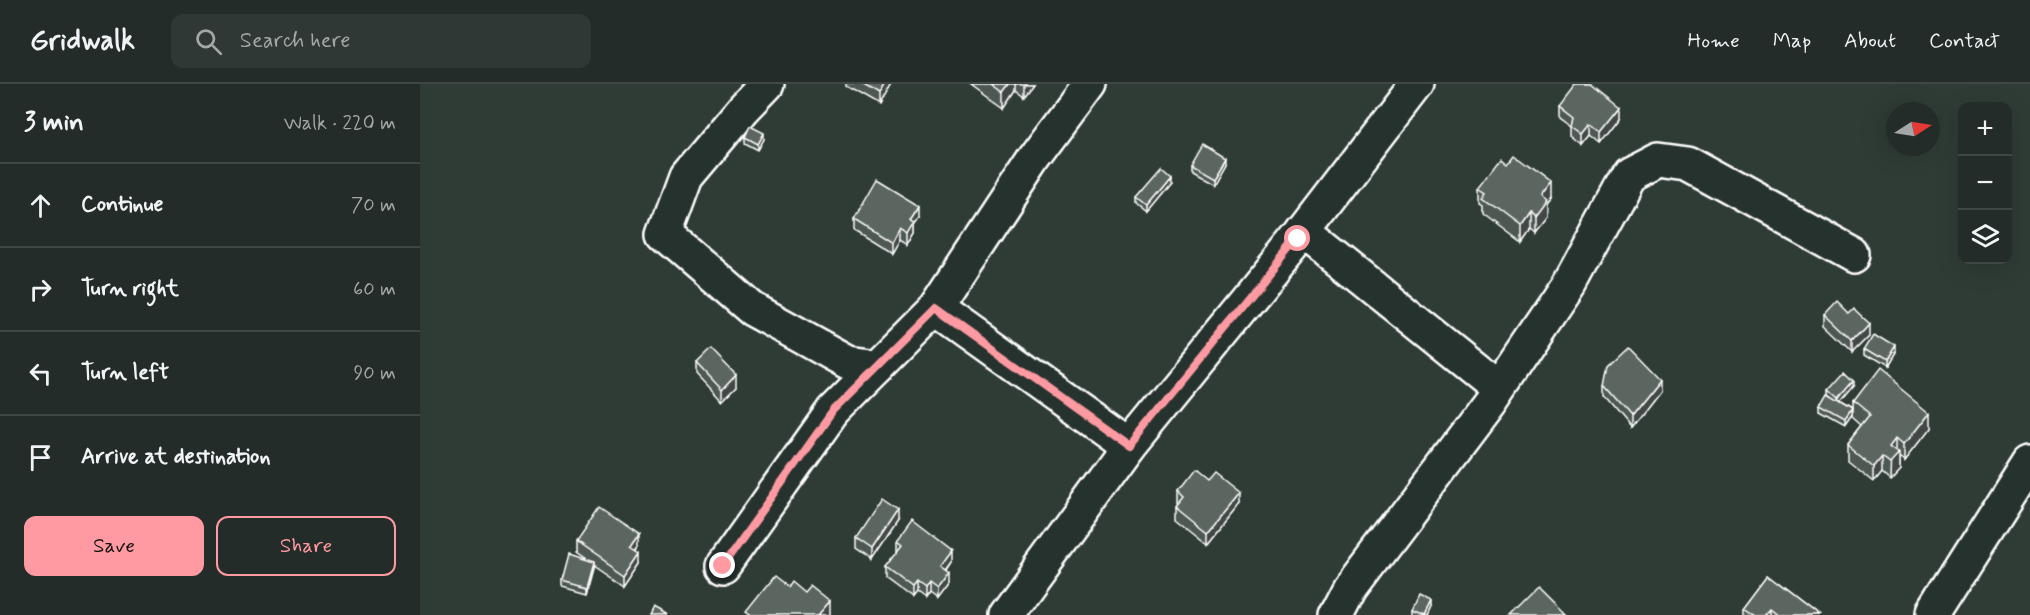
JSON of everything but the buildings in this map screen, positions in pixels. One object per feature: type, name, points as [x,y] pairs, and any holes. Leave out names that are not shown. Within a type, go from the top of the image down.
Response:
[{"type":"street","points":[[767,84],[686,177],[665,234],[752,309],[848,362],[878,366]]},
{"type":"street","points":[[723,566],[833,411],[936,308],[1035,158],[1090,84]]},
{"type":"street","points":[[1011,613],[1129,446],[1304,231],[1417,84]]},
{"type":"street","points":[[1336,615],[1350,588],[1499,388],[1569,285],[1629,175],[1658,160],[1688,164],[1854,255]]},
{"type":"street","points":[[1304,231],[1499,388]]},
{"type":"street","points":[[936,308],[1129,446]]},
{"type":"street","points":[[1933,615],[2030,462]]},
{"type":"route","points":[[723,566],[833,411],[936,308],[1129,446],[1298,239]]}]
